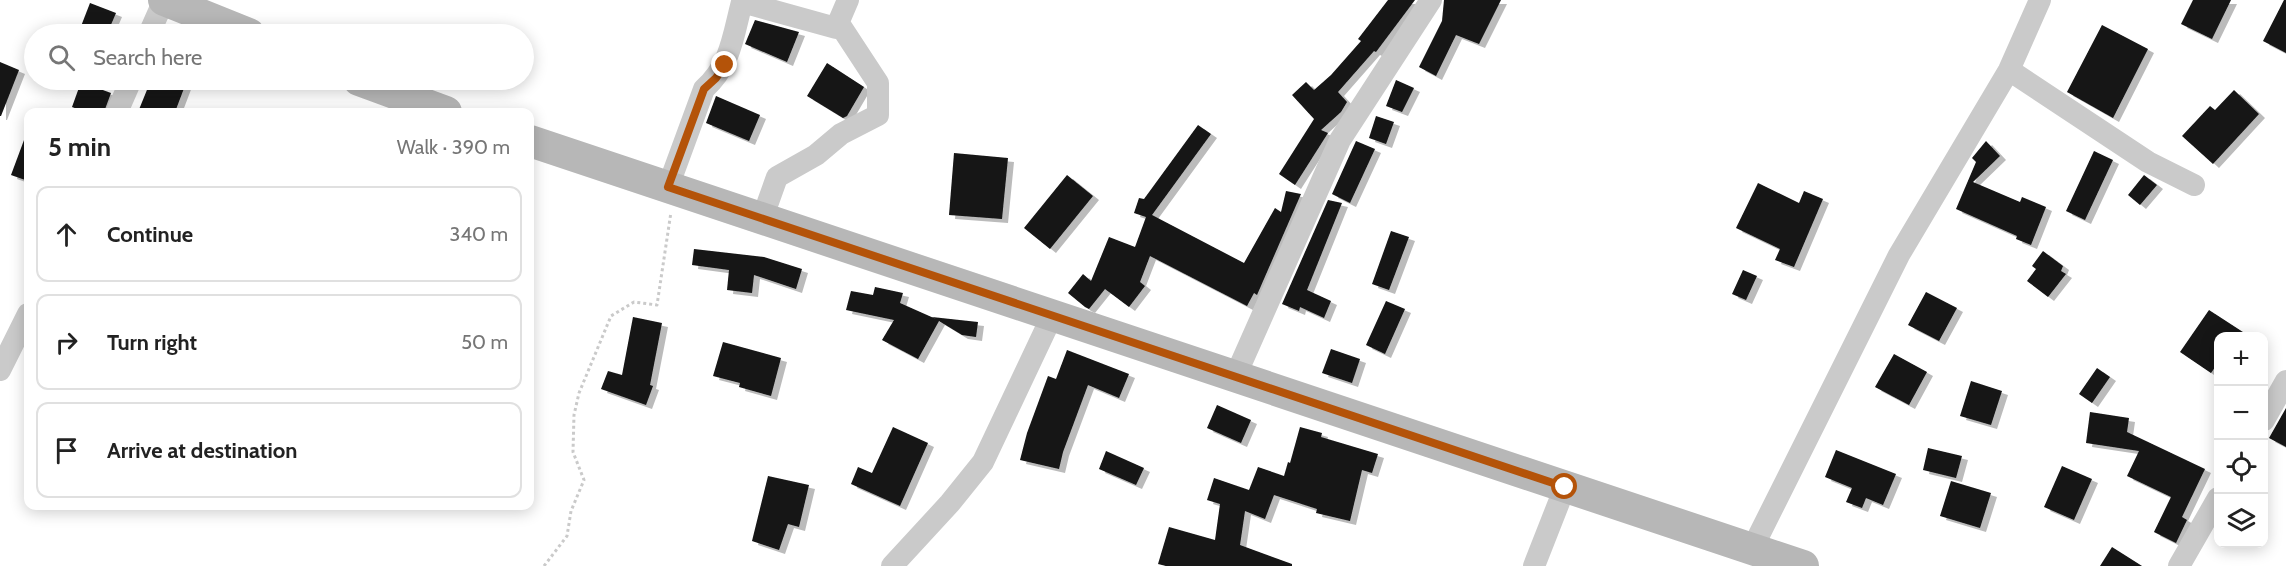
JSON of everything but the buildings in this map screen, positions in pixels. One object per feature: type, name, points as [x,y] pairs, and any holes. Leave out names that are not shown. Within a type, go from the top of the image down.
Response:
[{"type":"main road","points":[[164,0],[224,24]]},
{"type":"main road","points":[[386,90],[435,108]]},
{"type":"main road","points":[[534,142],[1777,560]]},
{"type":"street","points":[[153,24],[164,0]]},
{"type":"street","points":[[671,188],[704,89],[725,65],[742,2],[836,28],[848,0]]},
{"type":"street","points":[[1235,377],[1340,140],[1431,0]]},
{"type":"street","points":[[1777,560],[1899,255],[2009,70],[2040,0]]},
{"type":"street","points":[[762,219],[777,177],[816,155],[841,134],[878,115],[878,83],[838,22]]},
{"type":"street","points":[[2009,70],[2148,162],[2194,185]]},
{"type":"street","points":[[119,108],[126,90]]},
{"type":"street","points":[[892,566],[950,503],[983,462],[1052,316]]},
{"type":"street","points":[[0,370],[24,322]]},
{"type":"street","points":[[2268,413],[2286,381]]},
{"type":"street","points":[[1534,566],[1565,487]]},
{"type":"street","points":[[2179,566],[2214,505]]},
{"type":"path","points":[[544,566],[567,536],[571,511],[584,480],[573,452],[574,415],[579,393],[611,316],[634,302],[657,305],[671,188]]},
{"type":"route","points":[[725,65],[704,89],[668,187],[1565,487]]}]
